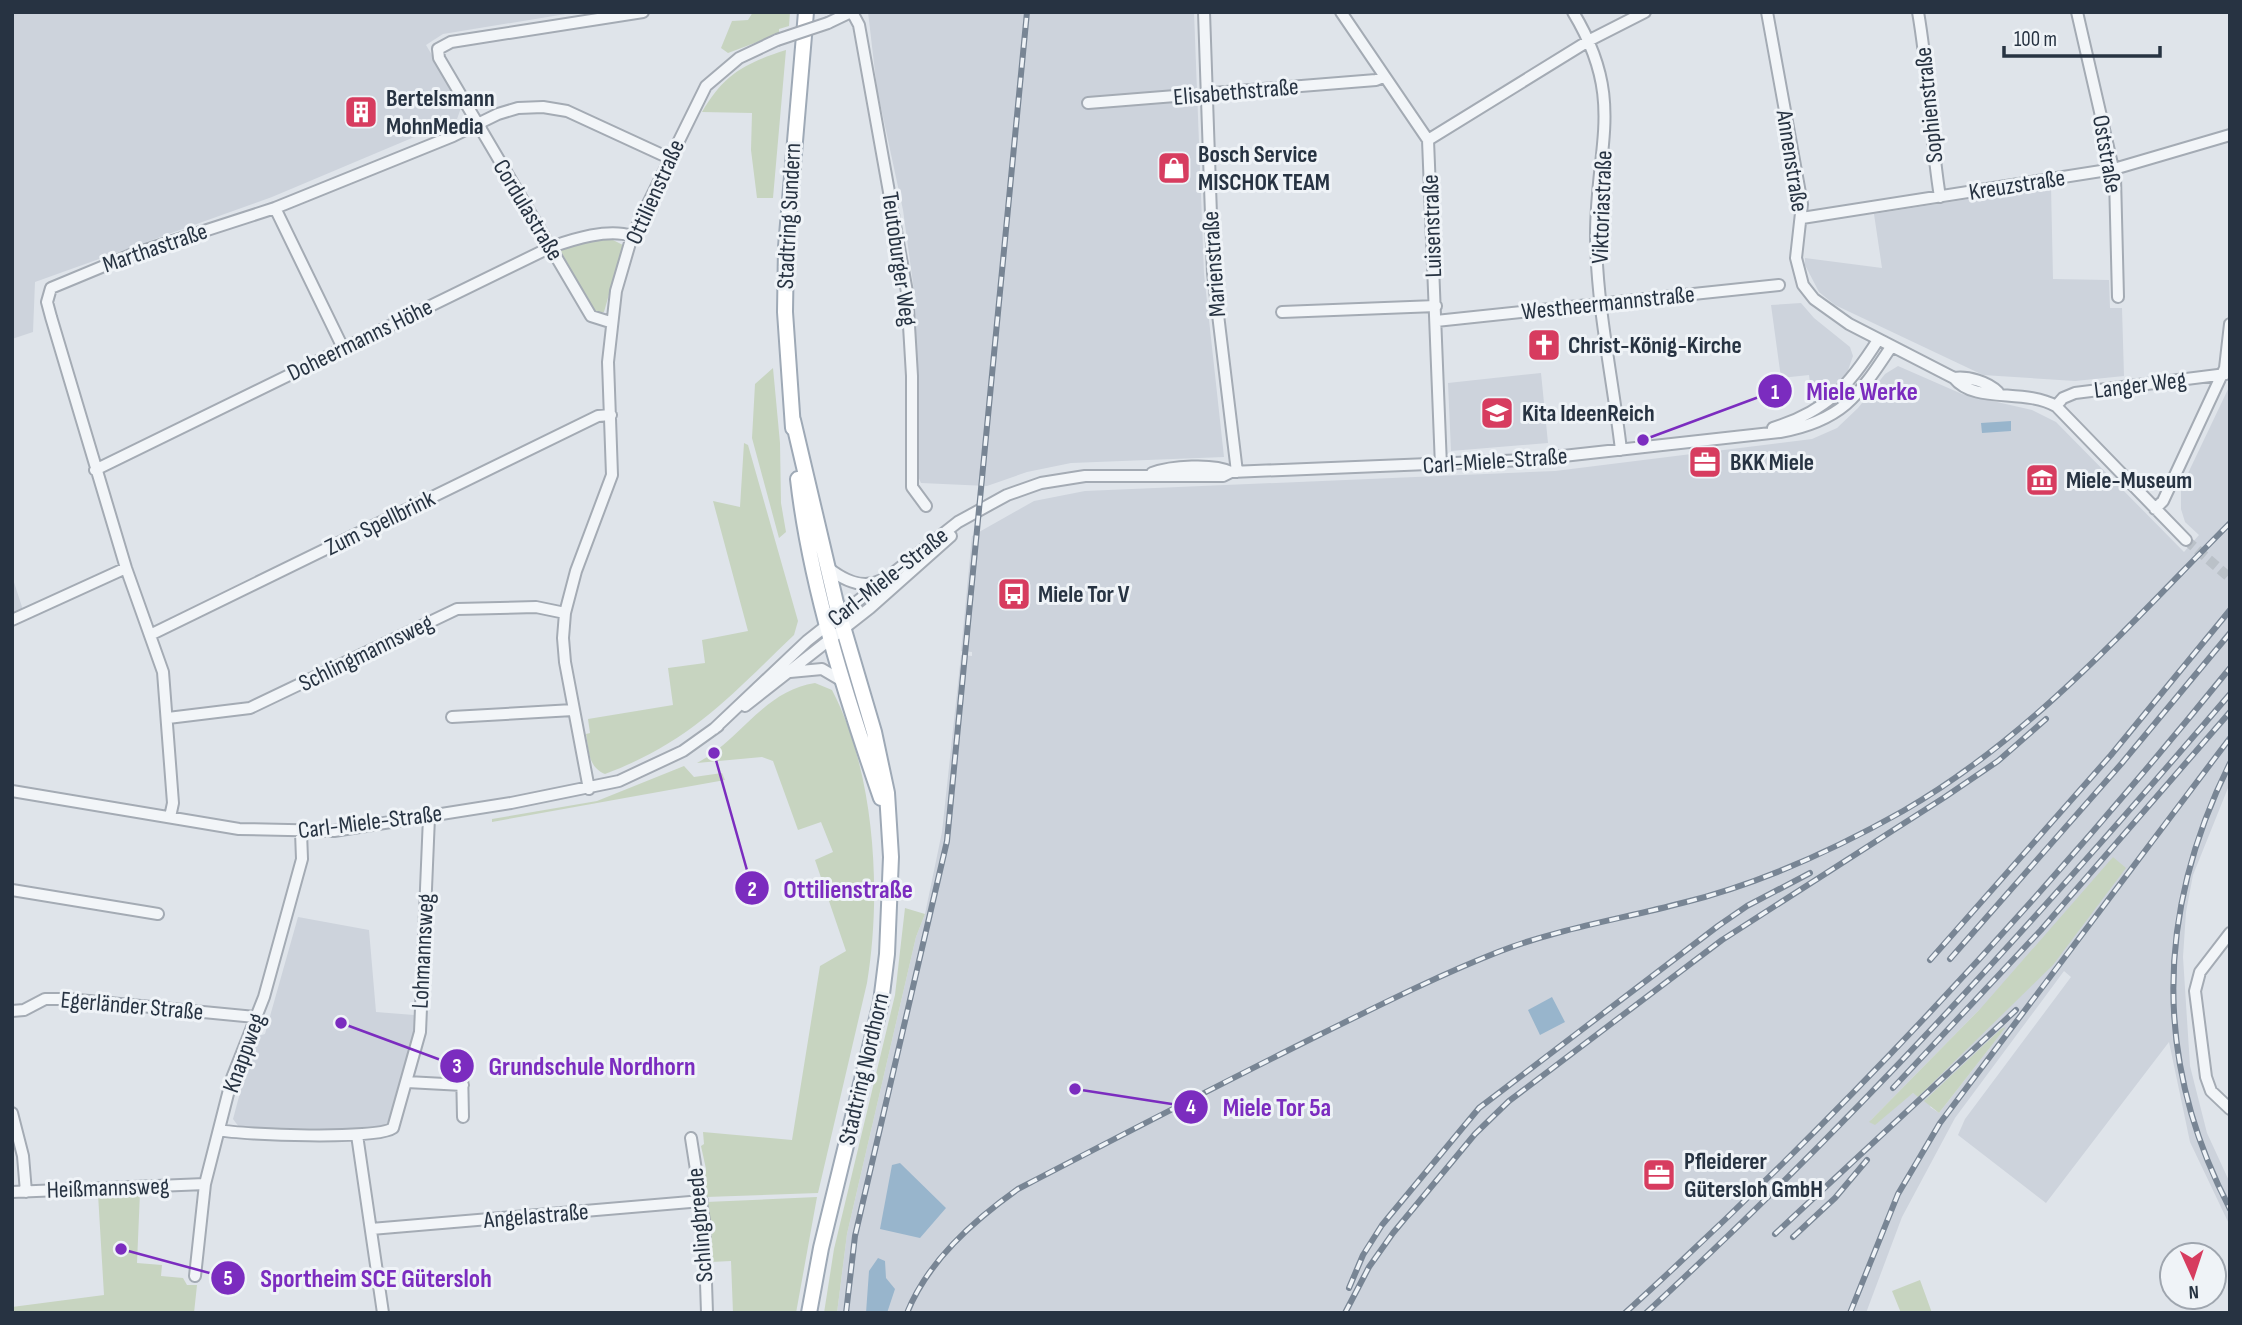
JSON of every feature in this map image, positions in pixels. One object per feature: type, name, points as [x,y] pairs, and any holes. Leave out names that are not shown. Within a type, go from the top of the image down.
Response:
[{"type":"main road","name":"Stadtring Sundern","points":[[806,12],[786,247],[785,312],[803,523],[836,626]]},
{"type":"main road","name":"Stadtring Sundern","points":[[793,420],[827,567],[836,626]]},
{"type":"main road","name":"Stadtring Nordhorn","points":[[836,626],[846,683],[889,822]]},
{"type":"main road","name":"Stadtring Nordhorn","points":[[809,1313],[821,1248],[881,1002],[887,954],[887,793],[874,732],[836,626]]},
{"type":"street","name":"Cordulastraße","points":[[610,322],[591,316],[439,58],[439,49],[451,42],[643,12]]},
{"type":"street","name":"Ottilienstraße","points":[[589,789],[565,662],[565,613],[576,571],[612,475],[610,322],[632,236],[706,86],[738,58],[851,12]]},
{"type":"street","name":"Teutoburger Weg","points":[[851,12],[859,25],[907,292],[912,376],[912,487],[926,506]]},
{"type":"street","name":"Marienstraße","points":[[1204,12],[1213,274],[1234,472]]},
{"type":"street","name":"Luisenstraße","points":[[1340,12],[1428,140],[1441,466]]},
{"type":"street","name":"Viktoriastraße","points":[[1573,12],[1590,40],[1603,77],[1606,103],[1596,237],[1621,450]]},
{"type":"street","points":[[1428,140],[1590,40],[1645,12]]},
{"type":"street","name":"Annenstraße","points":[[1767,12],[1802,218],[1796,258],[1803,285],[1829,312],[1891,347]]},
{"type":"street","name":"Sophienstraße","points":[[1918,12],[1932,109],[1940,197]]},
{"type":"street","name":"Oststraße","points":[[2077,12],[2114,169],[2118,297]]},
{"type":"street","name":"Elisabethstraße","points":[[1088,103],[1206,95],[1384,77]]},
{"type":"street","name":"Marthastraße","points":[[95,470],[47,303],[51,288],[62,281],[133,254],[275,208],[453,136],[477,122],[518,108],[555,108],[587,118],[669,158]]},
{"type":"street","name":"Kreuzstraße","points":[[1802,218],[2114,169],[2230,135]]},
{"type":"street","points":[[275,208],[342,348]]},
{"type":"street","name":"Doheermanns Höhe","points":[[95,470],[551,247],[591,236],[624,233],[632,236]]},
{"type":"street","name":"Westheermannstraße","points":[[1436,321],[1779,285]]},
{"type":"street","points":[[1282,312],[1436,306]]},
{"type":"street","points":[[2155,509],[2163,501],[2226,374],[2230,324]]},
{"type":"street","name":"Carl-Miele-Straße","points":[[1757,432],[1804,416],[1826,403],[1857,371],[1878,340]]},
{"type":"street","points":[[1891,347],[1954,378],[1960,386],[1988,396],[1998,393],[2036,397],[2056,406],[2186,540]]},
{"type":"street","name":"Carl-Miele-Straße","points":[[12,791],[239,830],[301,832],[353,829],[589,789],[654,767],[714,729],[787,673],[893,573],[973,514],[1041,483],[1085,476],[1149,474],[1165,477],[1223,475],[1234,472],[1441,466],[1621,450],[1808,427],[1835,414],[1857,395],[1891,347]]},
{"type":"street","name":"Langer Weg","points":[[2056,406],[2063,398],[2075,393],[2226,374]]},
{"type":"street","name":"Zum Spellbrink","points":[[150,635],[598,416],[611,415]]},
{"type":"street","points":[[95,470],[163,672],[173,803],[170,817]]},
{"type":"street","name":"Carl-Miele-Straße","points":[[714,729],[770,674],[836,626],[961,527],[973,514]]},
{"type":"street","points":[[827,567],[843,578],[860,583],[877,582],[893,573]]},
{"type":"street","points":[[12,620],[126,568]]},
{"type":"street","name":"Schlingmannsweg","points":[[168,718],[250,708],[457,609],[536,607],[565,613]]},
{"type":"street","points":[[787,673],[822,669],[846,683]]},
{"type":"street","points":[[452,717],[573,710]]},
{"type":"street","name":"Lohmannsweg","points":[[219,1130],[357,1135],[386,1133],[393,1128],[420,1032],[429,817]]},
{"type":"street","name":"Knappweg","points":[[195,1276],[205,1184],[232,1078],[264,997],[302,859],[301,832]]},
{"type":"street","points":[[12,890],[158,914]]},
{"type":"street","points":[[2228,937],[2200,972],[2195,992],[2206,1077],[2211,1091],[2230,1109]]},
{"type":"street","name":"Egerländer Straße","points":[[12,1011],[24,1010],[45,999],[68,999],[254,1017]]},
{"type":"street","points":[[462,1068],[463,1117]]},
{"type":"street","points":[[407,1082],[463,1085]]},
{"type":"street","points":[[12,1113],[23,1156],[26,1192]]},
{"type":"street","points":[[357,1135],[383,1313]]},
{"type":"street","name":"Schlingbreede","points":[[691,1138],[702,1201],[707,1313]]},
{"type":"street","name":"Heißmannsweg","points":[[12,1192],[205,1184]]},
{"type":"street","name":"Angelastraße","points":[[371,1229],[702,1201]]},
{"type":"shaded area","points":[[12,12],[578,12],[443,34],[426,45],[462,105],[457,119],[272,197],[35,282],[33,332],[12,339]]},
{"type":"shaded area","points":[[868,12],[1194,12],[1204,274],[1224,457],[1071,463],[1027,472],[987,486],[921,483],[917,474],[915,298],[903,210],[877,89]]},
{"type":"shaded area","points":[[2051,186],[2053,279],[2109,280],[2110,308],[2122,308],[2124,376],[2075,381],[1983,375],[1835,305],[1819,292],[1805,265],[1805,258],[1882,268],[1874,214]]},
{"type":"shaded area","points":[[1801,303],[1814,318],[1850,347],[1853,356],[1847,373],[1813,405],[1809,375],[1781,378],[1771,305]]},
{"type":"shaded area","points":[[1898,366],[1962,394],[2032,410],[2056,422],[2184,552],[2199,535],[2185,522],[2181,509],[2181,488],[2230,385],[2230,783],[2193,875],[2186,912],[2183,957],[2190,1066],[2207,1133],[2230,1183],[2230,1226],[2190,1142],[2169,1042],[2046,1203],[1958,1135],[1965,1119],[2071,977],[2064,971],[1955,1118],[1902,1217],[1866,1313],[837,1313],[847,1234],[916,937],[925,914],[942,832],[961,655],[972,656],[972,652],[961,651],[972,536],[1034,501],[1085,491],[1555,471],[1812,439],[1837,428],[1858,408],[1885,374]],"holes":[[[1981,1008],[1918,1096],[1913,1093],[1870,1121]],[[2005,1028],[1939,1113],[1930,1107]]]},
{"type":"shaded area","name":"Kita IdeenReich","points":[[1541,373],[1548,443],[1451,451],[1448,383]]},
{"type":"shaded area","points":[[12,576],[23,610],[12,615]]},
{"type":"shaded area","points":[[298,917],[369,930],[376,1012],[414,1015],[414,1031],[388,1122],[384,1126],[343,1129],[244,1128],[239,1127],[233,1119],[255,1037],[265,1034]]},
{"type":"green space","points":[[753,12],[790,12],[789,26],[779,29],[779,34],[728,53],[721,48],[732,21],[748,20]]},
{"type":"green space","points":[[786,50],[773,198],[757,198],[751,150],[752,113],[702,112],[727,79],[747,65]]},
{"type":"green space","points":[[611,239],[623,245],[604,312],[596,313],[560,250]]},
{"type":"green space","points":[[773,368],[780,443],[781,503],[786,532],[779,538],[752,438],[755,384]]},
{"type":"green space","points":[[744,443],[748,445],[798,621],[794,635],[729,697],[686,732],[635,761],[605,774],[595,767],[590,758],[586,734],[590,733],[588,719],[673,705],[668,668],[705,663],[702,640],[748,631],[713,501],[740,507]]},
{"type":"green space","points":[[815,683],[832,690],[858,758],[866,795],[874,872],[872,948],[867,983],[818,1193],[706,1197],[703,1173],[706,1169],[701,1146],[704,1144],[703,1132],[792,1140],[820,966],[846,951],[815,860],[833,852],[821,822],[798,830],[773,761],[762,757],[697,763],[712,754],[766,706],[797,688]]},
{"type":"green space","points":[[684,766],[694,777],[722,773],[725,780],[492,822],[492,819],[597,801]]},
{"type":"green space","points":[[2113,857],[2126,868],[2053,965],[1918,1097],[1913,1093],[1875,1125],[1869,1122],[1981,1008]]},
{"type":"green space","points":[[905,908],[925,914],[916,937],[847,1234],[837,1313],[824,1313],[834,1249],[895,995]]},
{"type":"green space","points":[[2006,1027],[1939,1113],[1924,1101],[2001,1029]]},
{"type":"green space","points":[[140,1192],[137,1263],[162,1265],[161,1276],[183,1278],[187,1285],[197,1285],[194,1313],[12,1313],[12,1307],[104,1295],[98,1194]]},
{"type":"green space","points":[[817,1197],[796,1313],[733,1313],[731,1261],[711,1262],[706,1202]]},
{"type":"green space","points":[[1920,1280],[1932,1313],[1901,1313],[1892,1291]]},
{"type":"water","points":[[2011,421],[2011,431],[1982,433],[1981,423]]},
{"type":"water","points":[[1552,997],[1565,1022],[1540,1035],[1528,1010]]},
{"type":"water","points":[[900,1163],[946,1208],[920,1238],[880,1229],[892,1165]]},
{"type":"water","points":[[878,1258],[885,1261],[886,1278],[895,1289],[887,1313],[866,1313],[869,1271]]},
{"type":"tunnel","points":[[2186,540],[2230,578]]},
{"type":"railway","points":[[846,1313],[855,1236],[947,841],[1027,12]]},
{"type":"railway","points":[[907,1313],[939,1259],[969,1229],[1018,1189],[1243,1073],[1408,992],[1498,952],[1566,931],[1711,895],[1768,876],[1823,852],[1903,811],[1949,782],[2035,715],[2115,640],[2230,523]]},
{"type":"railway","points":[[1930,960],[2111,755],[2230,610]]},
{"type":"railway","points":[[1950,959],[2122,763],[2230,633]]},
{"type":"railway","points":[[1625,1313],[1785,1161],[1940,1002],[2088,838],[2230,668]]},
{"type":"railway","points":[[1646,1313],[1800,1165],[1947,1012],[2090,855],[2230,694]]},
{"type":"railway","points":[[1893,1088],[2041,930],[2230,712]]},
{"type":"railway","points":[[1345,1313],[1369,1267],[1393,1233],[1475,1134],[1509,1101],[1722,940],[1998,761],[2046,719]]},
{"type":"railway","points":[[1850,1313],[1898,1194],[1940,1123],[2230,738]]},
{"type":"railway","points":[[2230,763],[2206,819],[2188,875],[2177,931],[2173,986],[2177,1042],[2187,1098],[2205,1153],[2230,1209]]},
{"type":"railway","points":[[1349,1288],[1363,1255],[1382,1225],[1479,1108],[1718,926],[1747,906],[1810,873]]},
{"type":"railway","points":[[1775,1234],[2016,1010]]},
{"type":"railway","points":[[1793,1237],[1835,1198],[1867,1160]]},
{"type":"place","name":"Bertelsmann MohnMedia","points":[[361,112]]},
{"type":"place","name":"Bosch Service MISCHOK TEAM","points":[[1174,168]]},
{"type":"place","name":"Christ-König-Kirche","points":[[1544,345]]},
{"type":"place","name":"Kita IdeenReich","points":[[1497,413]]},
{"type":"place","name":"Miele Werke","points":[[1643,440]]},
{"type":"place","name":"BKK Miele","points":[[1705,462]]},
{"type":"place","name":"Miele-Museum","points":[[2042,480]]},
{"type":"place","name":"Miele Tor V","points":[[1014,594]]},
{"type":"place","name":"Ottilienstraße","points":[[714,753]]},
{"type":"place","name":"Grundschule Nordhorn","points":[[341,1023]]},
{"type":"place","name":"Miele Tor 5a","points":[[1075,1089]]},
{"type":"place","name":"Pfleiderer Gütersloh GmbH","points":[[1659,1175]]},
{"type":"place","name":"Sportheim SCE Gütersloh","points":[[121,1249]]}]
